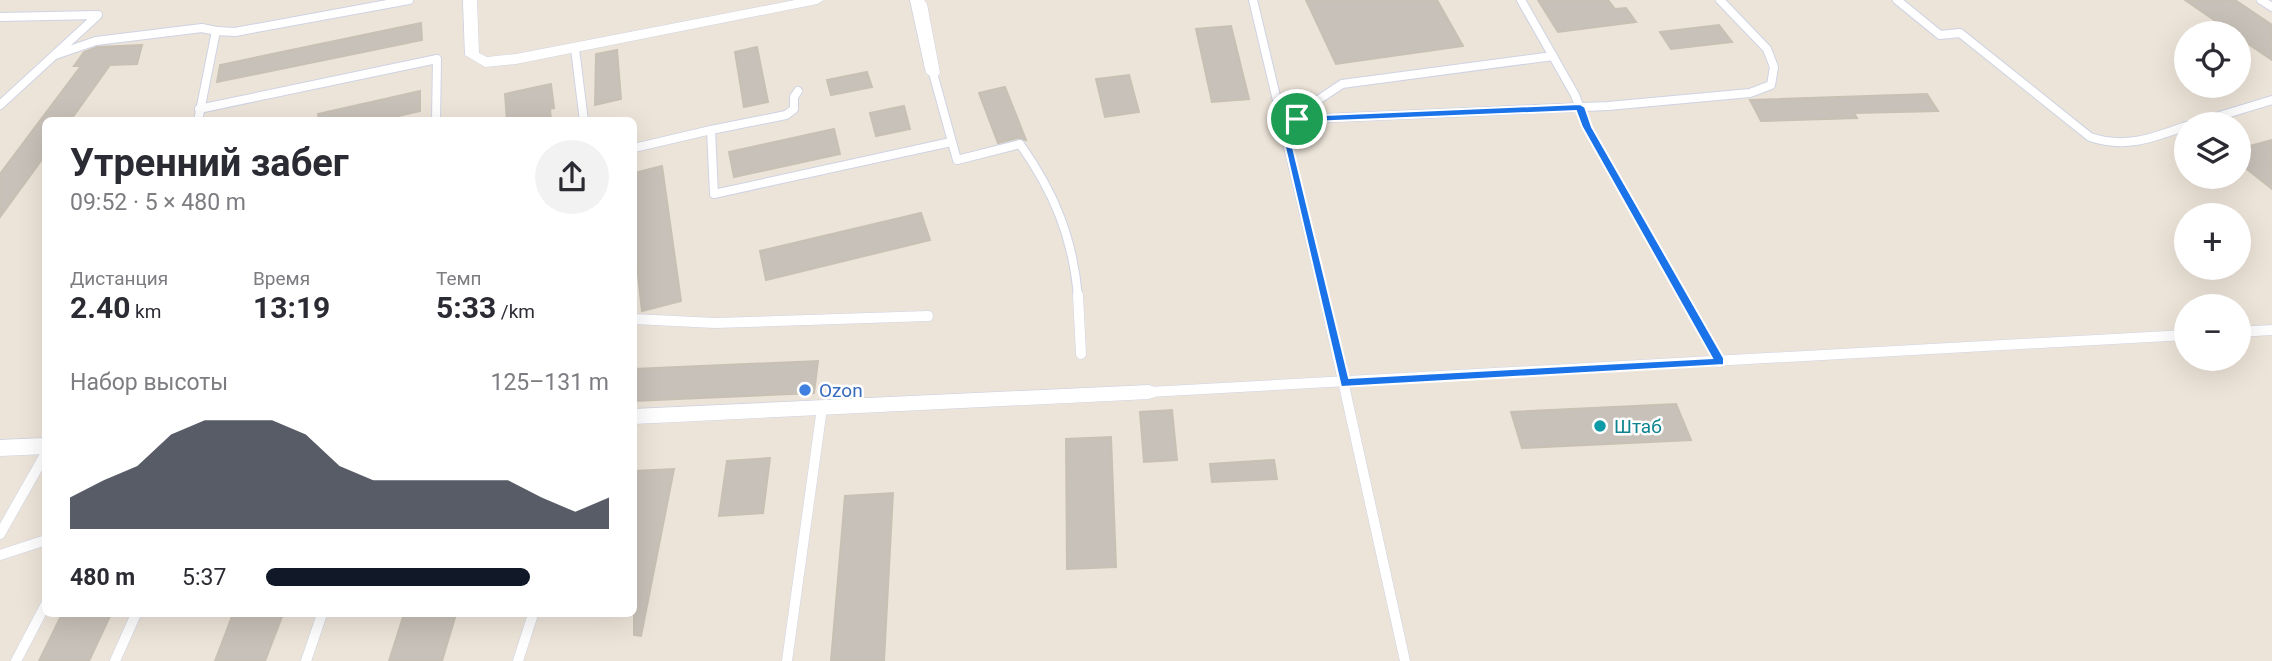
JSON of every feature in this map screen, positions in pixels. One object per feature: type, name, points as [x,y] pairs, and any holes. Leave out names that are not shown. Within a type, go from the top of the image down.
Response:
[{"type":"street","points":[[470,0],[472,55],[476,60],[495,62],[575,49],[817,0]]},
{"type":"street","points":[[917,0],[933,73]]},
{"type":"street","points":[[637,417],[1149,392]]},
{"type":"street","points":[[0,448],[42,446]]},
{"type":"lane","points":[[55,55],[96,41],[202,28],[235,32],[409,0]]},
{"type":"lane","points":[[1254,0],[1345,383],[1405,661]]},
{"type":"lane","points":[[1521,0],[1580,107],[1587,127],[1720,362]]},
{"type":"lane","points":[[1281,120],[1580,107],[1749,93],[1771,85],[1774,67],[1767,49],[1720,0]]},
{"type":"lane","points":[[1897,0],[1940,35],[1959,33],[2090,137],[2107,144],[2123,146],[2174,131]]},
{"type":"lane","points":[[2261,0],[2272,7]]},
{"type":"lane","points":[[0,17],[98,15],[0,105]]},
{"type":"lane","points":[[198,117],[216,31]]},
{"type":"lane","points":[[575,49],[584,117]]},
{"type":"lane","points":[[1297,119],[1312,104],[1342,84],[1553,56]]},
{"type":"lane","points":[[199,109],[437,59],[436,117]]},
{"type":"lane","points":[[933,73],[957,160],[1020,144],[1042,172],[1065,218],[1078,273],[1081,354]]},
{"type":"lane","points":[[637,147],[786,115],[794,109],[794,97],[799,90]]},
{"type":"lane","points":[[2232,112],[2272,100]]},
{"type":"lane","points":[[711,130],[714,194],[951,142]]},
{"type":"lane","points":[[637,319],[715,323],[928,317]]},
{"type":"lane","points":[[2251,331],[2272,330]]},
{"type":"lane","points":[[1149,392],[2174,336]]},
{"type":"lane","points":[[788,661],[822,408]]},
{"type":"lane","points":[[0,534],[42,460]]},
{"type":"lane","points":[[0,555],[42,541]]},
{"type":"lane","points":[[16,661],[42,612]]},
{"type":"lane","points":[[115,661],[135,617]]},
{"type":"lane","points":[[306,661],[321,617]]},
{"type":"lane","points":[[518,661],[532,617]]},
{"type":"building","points":[[1306,0],[1437,0],[1463,46],[1336,64]]},
{"type":"building","points":[[1538,0],[1608,0],[1615,9],[1626,8],[1636,22],[1558,32]]},
{"type":"building","points":[[2185,0],[2235,0],[2272,25],[2272,60],[2251,46],[2251,21],[2216,21]]},
{"type":"building","points":[[421,23],[422,40],[217,82],[220,65]]},
{"type":"building","points":[[1719,25],[1732,42],[1671,49],[1660,32]]},
{"type":"building","points":[[1231,26],[1249,99],[1212,102],[1196,29]]},
{"type":"building","points":[[142,45],[137,64],[110,65],[73,117],[43,117],[81,66],[74,66],[84,52],[97,47]]},
{"type":"building","points":[[757,47],[768,102],[744,107],[735,52]]},
{"type":"building","points":[[617,50],[621,99],[595,105],[596,54]]},
{"type":"building","points":[[867,72],[872,87],[831,95],[827,80]]},
{"type":"building","points":[[1129,75],[1139,112],[1105,117],[1096,79]]},
{"type":"building","points":[[551,84],[554,108],[550,109],[551,117],[507,117],[505,94]]},
{"type":"building","points":[[1005,87],[1026,140],[1018,138],[998,143],[979,93]]},
{"type":"building","points":[[420,91],[420,111],[394,117],[318,117],[318,114]]},
{"type":"building","points":[[1927,94],[1938,111],[1854,113],[1857,118],[1761,121],[1750,100]]},
{"type":"building","points":[[904,106],[910,129],[876,136],[870,113]]},
{"type":"building","points":[[42,118],[42,159],[0,217],[0,174]]},
{"type":"building","points":[[834,129],[840,154],[734,177],[729,152]]},
{"type":"building","points":[[2272,140],[2272,189],[2251,172],[2251,146]]},
{"type":"building","points":[[662,166],[681,301],[642,311],[637,266],[637,172]]},
{"type":"building","points":[[921,213],[930,240],[766,280],[760,251]]},
{"type":"building","points":[[818,361],[814,393],[637,401],[637,369]]},
{"type":"building","name":"Штаб","points":[[1676,404],[1691,440],[1522,448],[1511,412]]},
{"type":"building","points":[[1172,410],[1177,460],[1144,462],[1140,412]]},
{"type":"building","points":[[1111,437],[1116,567],[1067,569],[1066,439]]},
{"type":"building","points":[[770,458],[763,513],[719,516],[727,461]]},
{"type":"building","points":[[1274,460],[1277,479],[1212,482],[1210,464]]},
{"type":"building","points":[[674,469],[641,636],[634,635],[634,617],[637,617],[637,471]]},
{"type":"building","points":[[893,493],[884,661],[831,661],[845,496]]},
{"type":"building","points":[[61,617],[110,617],[89,661],[39,661]]},
{"type":"building","points":[[232,617],[282,617],[265,661],[215,661]]},
{"type":"building","points":[[403,617],[455,617],[442,661],[389,661]]},
{"type":"place","name":"Ozon","points":[[805,390]]},
{"type":"place","name":"Штаб","points":[[1600,426]]},
{"type":"route","points":[[1580,107],[1587,127],[1675,278],[1720,362],[1345,383],[1281,120],[1297,119],[1580,107]]}]
